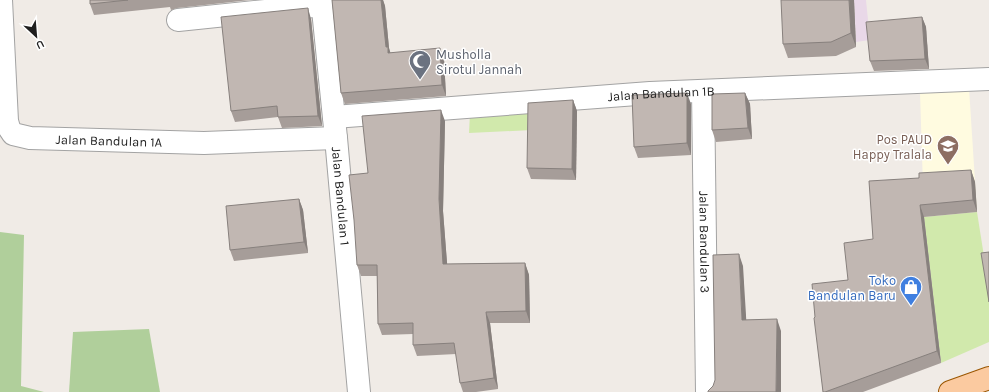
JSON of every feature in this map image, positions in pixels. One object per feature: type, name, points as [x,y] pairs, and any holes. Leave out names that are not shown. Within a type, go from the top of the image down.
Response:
[{"type":"main road","points":[[950,392],[989,378]]},
{"type":"street","name":"Jalan Bandulan 1A","points":[[1,2],[7,121],[13,134],[30,138],[204,144],[335,127]]},
{"type":"street","name":"Jalan Bandulan 1","points":[[323,3],[359,392]]},
{"type":"street","points":[[178,20],[323,3]]},
{"type":"street","name":"Jalan Bandulan 1B","points":[[335,127],[650,93],[989,79]]},
{"type":"street","name":"Jalan Bandulan 3","points":[[703,91],[707,392]]},
{"type":"shaded area","points":[[854,0],[866,0],[870,40],[856,42]]},
{"type":"shaded area","name":"Pos PAUD Happy Tralala","points":[[969,88],[977,212],[924,217],[920,92]]},
{"type":"green space","points":[[532,108],[532,130],[469,133],[470,113]]},
{"type":"green space","points":[[977,212],[989,288],[989,342],[941,363],[924,217]]},
{"type":"green space","points":[[0,232],[24,235],[21,386],[44,392],[0,392]]},
{"type":"green space","points":[[149,329],[160,392],[69,392],[73,332]]},
{"type":"building","points":[[90,0],[128,0],[90,4]]},
{"type":"building","points":[[332,0],[381,0],[388,53],[440,48],[442,85],[341,93]]},
{"type":"building","points":[[781,0],[849,0],[851,33],[831,42],[783,44]]},
{"type":"building","points":[[308,8],[318,116],[278,117],[277,106],[231,111],[221,17]]},
{"type":"building","points":[[922,17],[925,59],[870,61],[866,22]]},
{"type":"building","points":[[687,93],[687,143],[634,147],[632,95]]},
{"type":"building","points":[[745,93],[748,128],[712,130],[712,94]]},
{"type":"building","points":[[573,100],[572,169],[527,168],[528,103]]},
{"type":"building","points":[[441,110],[439,199],[443,264],[525,263],[526,311],[486,312],[494,378],[460,383],[454,343],[413,345],[413,323],[378,324],[377,265],[357,265],[349,175],[368,173],[362,116]]},
{"type":"building","points":[[971,170],[973,200],[920,205],[937,351],[823,392],[814,318],[812,284],[848,280],[844,243],[873,239],[869,181],[919,178],[919,173]]},
{"type":"building","points":[[299,199],[304,242],[230,250],[226,206]]},
{"type":"building","points":[[989,252],[989,302],[981,253]]},
{"type":"building","points":[[739,254],[742,320],[777,319],[776,392],[708,392],[713,386],[715,380],[713,255]]},
{"type":"place","name":"Musholla Sirotul Jannah","points":[[420,80]]},
{"type":"place","name":"Pos PAUD Happy Tralala","points":[[948,166]]},
{"type":"place","name":"Toko Bandulan Baru","points":[[911,306]]}]
